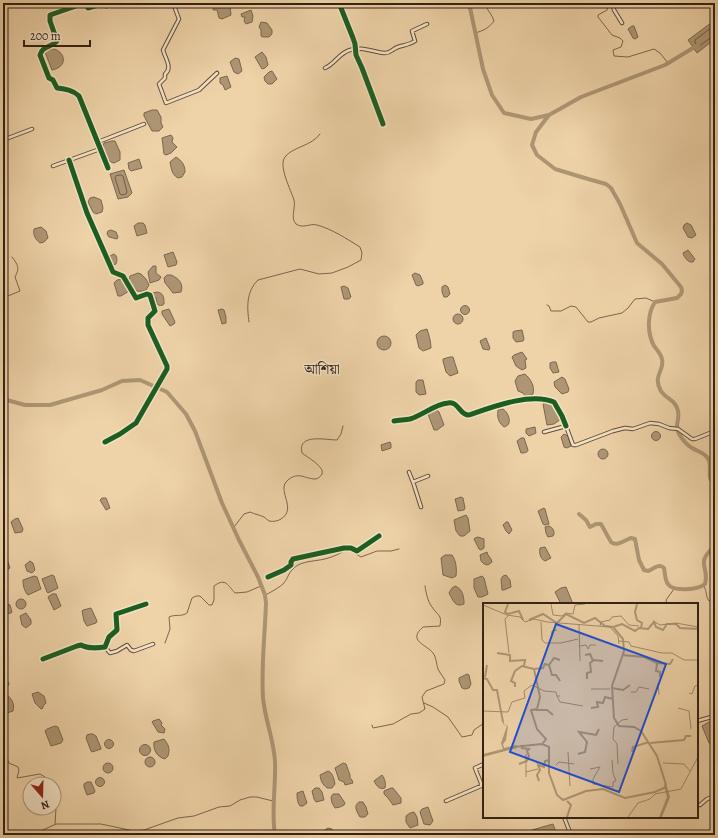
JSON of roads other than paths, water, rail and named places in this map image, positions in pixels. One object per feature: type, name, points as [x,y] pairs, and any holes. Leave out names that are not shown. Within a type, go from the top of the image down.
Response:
[{"type":"street","points":[[108,168],[79,96],[70,90],[57,88],[53,80],[49,78],[40,52],[45,48],[56,44],[57,41],[50,21],[50,15],[84,3],[88,8],[102,4],[106,6],[116,3]]},
{"type":"street","points":[[173,3],[179,19],[163,50],[169,68],[168,72],[165,74],[165,78],[159,84],[166,103],[199,90],[217,73]]},
{"type":"street","points":[[339,3],[353,38],[356,55],[383,124]]},
{"type":"street","points":[[612,3],[614,10],[622,23]]},
{"type":"street","points":[[325,68],[331,66],[345,52],[356,49],[368,49],[383,53],[390,53],[396,48],[414,43],[412,31],[427,24]]},
{"type":"street","points":[[97,142],[144,124]]},
{"type":"street","points":[[3,140],[32,129]]},
{"type":"street","points":[[53,166],[100,149]]},
{"type":"street","points":[[69,160],[87,213],[113,272],[123,276],[136,298],[147,294],[150,295],[155,311],[148,318],[148,324],[167,366],[167,369],[136,423],[105,442]]},
{"type":"street","points":[[394,421],[409,419],[449,402],[456,404],[466,415],[514,401],[535,398],[554,402],[558,407],[571,441],[576,445],[613,431],[625,428],[632,429],[650,423],[678,429],[695,440],[715,431]]},
{"type":"street","points":[[544,432],[566,426]]},
{"type":"street","points":[[409,472],[421,507]]},
{"type":"street","points":[[413,482],[428,476]]},
{"type":"street","points":[[268,577],[291,565],[293,559],[344,548],[351,548],[357,552],[379,536]]},
{"type":"street","points":[[105,647],[109,637],[118,630],[116,614],[146,604]]},
{"type":"street","points":[[105,647],[110,653],[127,645],[134,651],[154,644]]},
{"type":"street","points":[[43,659],[81,645],[96,649],[105,647]]},
{"type":"street","points":[[3,711],[5,715]]},
{"type":"street","points":[[698,721],[715,716]]},
{"type":"street","points":[[446,801],[481,786],[475,768],[483,764]]},
{"type":"street","points":[[700,805],[707,799],[715,796]]},
{"type":"street","points":[[564,818],[571,835]]},
{"type":"water","points":[[214,3],[227,3],[230,6],[231,15],[222,19],[219,18],[217,10],[213,10]]},
{"type":"water","points":[[251,10],[253,16],[252,22],[246,24],[244,21],[245,17],[242,17],[241,14]]},
{"type":"water","points":[[715,20],[715,39],[697,53],[688,40]]},
{"type":"water","points":[[261,22],[267,23],[272,30],[272,34],[269,37],[261,36],[261,30],[259,27]]},
{"type":"water","points":[[634,26],[638,37],[635,39],[628,29]]},
{"type":"water","points":[[51,49],[59,51],[63,58],[62,65],[52,70],[45,52]]},
{"type":"water","points":[[262,52],[266,57],[268,65],[262,69],[255,57]]},
{"type":"water","points":[[235,58],[239,59],[242,71],[238,74],[234,72],[230,62]]},
{"type":"water","points":[[272,71],[277,79],[272,84],[268,84],[264,77]]},
{"type":"water","points":[[227,76],[231,87],[225,90],[223,85],[220,83],[220,78]]},
{"type":"water","points":[[157,110],[161,117],[163,127],[159,131],[152,131],[144,116],[144,113]]},
{"type":"water","points":[[171,135],[173,138],[172,142],[177,147],[171,153],[166,155],[164,154],[162,138]]},
{"type":"water","points":[[115,141],[120,152],[120,160],[114,163],[109,161],[103,146],[104,143]]},
{"type":"water","points":[[176,157],[183,163],[185,170],[182,177],[178,178],[171,169],[170,162]]},
{"type":"water","points":[[139,159],[142,168],[131,171],[128,163]]},
{"type":"water","points":[[124,170],[132,193],[128,197],[118,199],[110,174]]},
{"type":"water","points":[[94,197],[101,200],[103,208],[102,212],[96,214],[93,212],[88,202],[90,198]]},
{"type":"water","points":[[138,223],[143,223],[145,225],[147,233],[137,236],[134,226]]},
{"type":"water","points":[[687,223],[691,225],[696,235],[692,238],[688,237],[683,228]]},
{"type":"water","points":[[41,227],[46,231],[48,238],[44,242],[40,243],[35,237],[34,229]]},
{"type":"water","points":[[111,230],[116,232],[118,237],[117,239],[109,237],[107,234],[108,231]]},
{"type":"water","points":[[688,250],[695,259],[693,262],[688,261],[685,258],[683,253]]},
{"type":"water","points":[[173,252],[177,262],[176,265],[168,267],[164,255]]},
{"type":"water","points":[[114,254],[117,260],[116,264],[113,265],[110,256]]},
{"type":"water","points":[[153,266],[156,266],[156,273],[161,277],[159,280],[150,283],[148,272]]},
{"type":"water","points":[[138,273],[146,279],[149,285],[146,290],[135,290],[129,280],[130,276]]},
{"type":"water","points":[[415,273],[420,275],[423,284],[418,286],[416,285],[412,275]]},
{"type":"water","points":[[167,275],[174,276],[180,281],[182,286],[181,292],[173,293],[165,283],[164,278]]},
{"type":"water","points":[[123,279],[129,291],[121,296],[118,296],[114,283],[117,280]]},
{"type":"water","points":[[445,285],[448,287],[450,294],[447,297],[444,297],[442,292],[442,287]]},
{"type":"water","points":[[344,286],[348,288],[351,297],[349,299],[344,299],[341,287]]},
{"type":"water","points":[[157,292],[161,293],[163,296],[164,304],[162,305],[157,304],[156,298],[152,298],[151,295]]},
{"type":"water","points":[[463,306],[467,306],[469,310],[467,314],[463,314],[461,312],[461,308]]},
{"type":"water","points":[[169,309],[175,322],[170,326],[162,314],[162,311]]},
{"type":"water","points":[[218,310],[224,310],[226,317],[226,323],[222,324]]},
{"type":"water","points":[[456,314],[460,314],[462,315],[462,323],[456,324],[453,321],[453,317]]},
{"type":"water","points":[[427,329],[431,348],[423,351],[419,348],[416,335],[420,331]]},
{"type":"water","points":[[522,330],[523,341],[516,342],[513,338],[513,332]]},
{"type":"water","points":[[381,336],[387,336],[391,340],[391,346],[387,350],[381,350],[377,346],[377,340]]},
{"type":"water","points":[[486,338],[490,348],[489,350],[483,349],[480,341]]},
{"type":"water","points":[[522,352],[527,359],[525,360],[526,368],[522,370],[516,366],[512,357]]},
{"type":"water","points":[[453,357],[458,373],[450,376],[446,372],[443,359]]},
{"type":"water","points":[[556,362],[559,372],[553,373],[550,368],[550,363]]},
{"type":"water","points":[[525,374],[533,386],[533,394],[526,397],[523,393],[518,391],[515,381],[518,376]]},
{"type":"water","points":[[562,377],[565,379],[569,389],[568,392],[562,394],[555,387],[554,382]]},
{"type":"water","points":[[418,380],[423,380],[426,394],[419,395],[416,392],[416,382]]},
{"type":"water","points":[[549,401],[557,408],[561,419],[554,424],[547,425],[543,404]]},
{"type":"water","points":[[503,409],[507,413],[509,419],[507,426],[504,427],[498,419],[498,410]]},
{"type":"water","points":[[437,410],[444,425],[437,430],[434,430],[428,414]]},
{"type":"water","points":[[535,427],[536,433],[529,436],[526,433],[526,429]]},
{"type":"water","points":[[656,431],[661,436],[656,441],[651,436]]},
{"type":"water","points":[[564,434],[568,436],[571,446],[567,448],[564,447],[561,437]]},
{"type":"water","points":[[524,438],[528,450],[525,453],[521,453],[517,441]]},
{"type":"water","points":[[390,442],[391,448],[382,451],[381,445]]},
{"type":"water","points":[[601,449],[605,449],[608,454],[605,459],[601,459],[598,456],[598,452]]},
{"type":"water","points":[[461,497],[463,498],[465,508],[464,510],[458,511],[455,499]]},
{"type":"water","points":[[102,498],[106,498],[110,508],[106,510],[100,500]]},
{"type":"water","points":[[544,508],[549,524],[545,525],[543,524],[538,511]]},
{"type":"water","points":[[466,515],[468,518],[470,531],[464,536],[460,536],[456,531],[454,520]]},
{"type":"water","points":[[18,518],[23,529],[22,532],[15,533],[11,522]]},
{"type":"water","points":[[508,522],[512,530],[509,534],[503,525]]},
{"type":"water","points":[[549,526],[553,529],[554,534],[553,536],[548,537],[545,527]]},
{"type":"water","points":[[478,537],[484,539],[484,548],[481,550],[474,539]]},
{"type":"water","points":[[545,547],[551,558],[545,561],[541,557],[540,548]]},
{"type":"water","points":[[487,552],[492,562],[488,565],[481,561],[480,555]]},
{"type":"water","points":[[3,554],[6,556],[10,568],[4,572],[3,572]]},
{"type":"water","points":[[445,555],[452,555],[455,562],[456,576],[452,578],[443,575],[441,558]]},
{"type":"water","points":[[30,561],[33,563],[35,570],[32,573],[27,571],[25,565]]},
{"type":"water","points":[[52,575],[54,576],[58,588],[48,593],[42,579]]},
{"type":"water","points":[[506,575],[510,580],[511,587],[502,590],[501,579]]},
{"type":"water","points":[[34,576],[37,577],[41,589],[28,595],[24,588],[23,580]]},
{"type":"water","points":[[482,576],[484,578],[488,594],[478,597],[474,588],[474,579]]},
{"type":"water","points":[[455,586],[461,591],[464,604],[456,604],[449,593]]},
{"type":"water","points":[[566,587],[573,603],[560,603],[555,592]]},
{"type":"water","points":[[52,594],[56,594],[61,606],[54,610],[48,597]]},
{"type":"water","points":[[19,599],[23,599],[25,600],[25,608],[19,609],[16,606],[16,602]]},
{"type":"water","points":[[4,605],[10,605],[12,612],[6,614]]},
{"type":"water","points":[[91,608],[97,621],[96,623],[87,626],[84,621],[82,611]]},
{"type":"water","points":[[26,613],[31,620],[31,624],[26,628],[22,625],[20,616]]},
{"type":"water","points":[[3,671],[9,684],[3,690]]},
{"type":"water","points":[[467,674],[469,675],[471,684],[469,688],[465,689],[462,688],[459,678]]},
{"type":"water","points":[[38,692],[44,696],[46,703],[41,709],[35,703],[32,694]]},
{"type":"water","points":[[6,694],[14,706],[13,711],[7,713],[3,700],[3,695]]},
{"type":"water","points":[[159,719],[162,723],[161,725],[165,729],[164,733],[158,732],[152,722]]},
{"type":"water","points":[[709,722],[713,722],[715,726],[715,742],[709,743],[702,726]]},
{"type":"water","points":[[55,726],[58,727],[63,740],[61,743],[51,746],[45,731]]},
{"type":"water","points":[[90,734],[96,736],[101,749],[91,751],[86,738],[87,735]]},
{"type":"water","points":[[164,739],[169,749],[168,756],[165,759],[158,755],[154,745],[154,742]]},
{"type":"water","points":[[107,740],[111,740],[113,744],[111,748],[107,748],[105,746],[105,742]]},
{"type":"water","points":[[143,745],[147,745],[149,746],[149,754],[143,755],[140,752],[140,748]]},
{"type":"water","points":[[148,757],[152,757],[154,758],[154,766],[148,767],[145,764],[145,760]]},
{"type":"water","points":[[106,763],[110,763],[112,764],[112,772],[106,773],[103,770],[103,766]]},
{"type":"water","points":[[343,763],[346,764],[353,783],[345,785],[344,782],[339,780],[335,768]]},
{"type":"water","points":[[328,771],[332,775],[335,784],[332,788],[327,788],[323,784],[320,775]]},
{"type":"water","points":[[382,775],[385,780],[385,788],[378,787],[374,781]]},
{"type":"water","points":[[100,777],[105,782],[100,787],[95,782]]},
{"type":"water","points":[[91,782],[95,791],[94,793],[87,795],[84,784]]},
{"type":"water","points":[[315,788],[319,788],[322,792],[324,800],[316,802],[312,791]]},
{"type":"water","points":[[393,788],[401,798],[401,803],[393,805],[384,794],[384,791]]},
{"type":"water","points":[[303,791],[307,803],[300,806],[297,793]]},
{"type":"water","points":[[333,794],[339,794],[345,803],[344,805],[335,808],[331,797]]},
{"type":"water","points":[[359,802],[363,802],[366,807],[368,814],[365,817],[360,817],[357,811],[356,805]]},
{"type":"water","points":[[428,807],[433,821],[430,825],[424,824],[420,812],[422,809]]},
{"type":"water","points":[[414,812],[417,817],[418,825],[410,828],[406,822],[406,816]]},
{"type":"water","points":[[553,824],[557,835],[534,835],[532,830]]},
{"type":"water","points":[[328,828],[332,829],[335,835],[323,835],[323,831]]},
{"type":"waterway","points":[[469,3],[483,69],[492,95],[504,113],[531,119],[549,115],[581,97],[665,65],[698,45]]},
{"type":"waterway","points":[[475,33],[486,29],[494,21],[484,3]]},
{"type":"waterway","points":[[606,3],[608,6],[607,10],[598,15],[598,17],[612,35],[623,41],[621,47],[613,50],[614,56],[628,57],[654,49],[660,53],[668,63]]},
{"type":"waterway","points":[[549,115],[536,132],[532,145],[537,155],[555,169],[606,184],[611,188],[620,204],[637,243],[662,264],[681,287],[681,294],[677,298],[655,302],[650,312],[649,330],[654,346],[661,355],[662,359],[662,367],[658,377],[659,386],[665,396],[677,407],[677,428],[680,436],[688,445],[707,457],[710,464],[710,478],[715,486]]},
{"type":"waterway","points":[[249,322],[249,295],[258,280],[300,269],[319,274],[332,273],[361,260],[362,253],[360,247],[323,227],[314,225],[301,226],[296,224],[293,219],[294,200],[284,172],[283,161],[292,151],[312,141],[320,134]]},
{"type":"waterway","points":[[3,298],[20,291],[15,277],[18,267],[12,257]]},
{"type":"waterway","points":[[547,305],[551,311],[561,311],[571,306],[576,307],[588,322],[591,322],[599,318],[622,313],[635,299],[646,298],[655,302]]},
{"type":"waterway","points":[[3,399],[25,405],[50,405],[102,390],[122,381],[140,380],[167,392],[186,414],[195,431],[222,503],[258,577],[265,595],[263,698],[275,762],[273,817],[275,835]]},
{"type":"waterway","points":[[234,527],[244,514],[250,512],[264,517],[268,521],[281,519],[285,515],[288,506],[284,491],[286,482],[294,476],[315,479],[322,474],[321,468],[302,453],[304,443],[308,440],[314,439],[337,440],[341,434],[343,426]]},
{"type":"waterway","points":[[579,514],[586,520],[590,527],[596,524],[601,524],[613,543],[616,544],[631,538],[635,539],[639,560],[644,570],[648,571],[658,566],[664,568],[667,583],[671,587],[675,588],[692,589],[705,584],[705,557],[715,546]]},
{"type":"waterway","points":[[265,595],[283,584],[292,570],[298,565],[322,560],[337,555],[348,549],[361,557],[377,551],[391,551],[399,549]]},
{"type":"waterway","points":[[165,643],[170,629],[169,617],[187,613],[192,598],[200,596],[209,605],[212,605],[214,600],[214,586],[221,582],[224,582],[235,593],[247,592],[261,586]]},
{"type":"waterway","points":[[703,585],[709,601],[715,600]]},
{"type":"waterway","points":[[372,725],[373,728],[393,724],[411,714],[419,713],[425,709],[422,697],[426,691],[444,684],[445,680],[438,669],[433,653],[417,639],[417,636],[423,627],[440,626],[440,617],[429,603],[425,586]]},
{"type":"waterway","points":[[667,603],[666,600],[674,589]]},
{"type":"waterway","points":[[424,703],[448,717],[462,737],[472,735],[474,730],[483,724]]},
{"type":"waterway","points":[[4,753],[9,763],[18,767],[19,770],[17,778],[22,777]]},
{"type":"waterway","points":[[28,776],[40,774],[43,776]]},
{"type":"waterway","points":[[32,835],[56,824],[101,824],[134,831],[144,830],[178,818],[194,816],[219,807],[230,806],[240,800],[250,797],[273,801]]},
{"type":"waterway","points":[[55,824],[56,816]]},
{"type":"district","name":"আশিয়া","points":[[322,369]]}]
